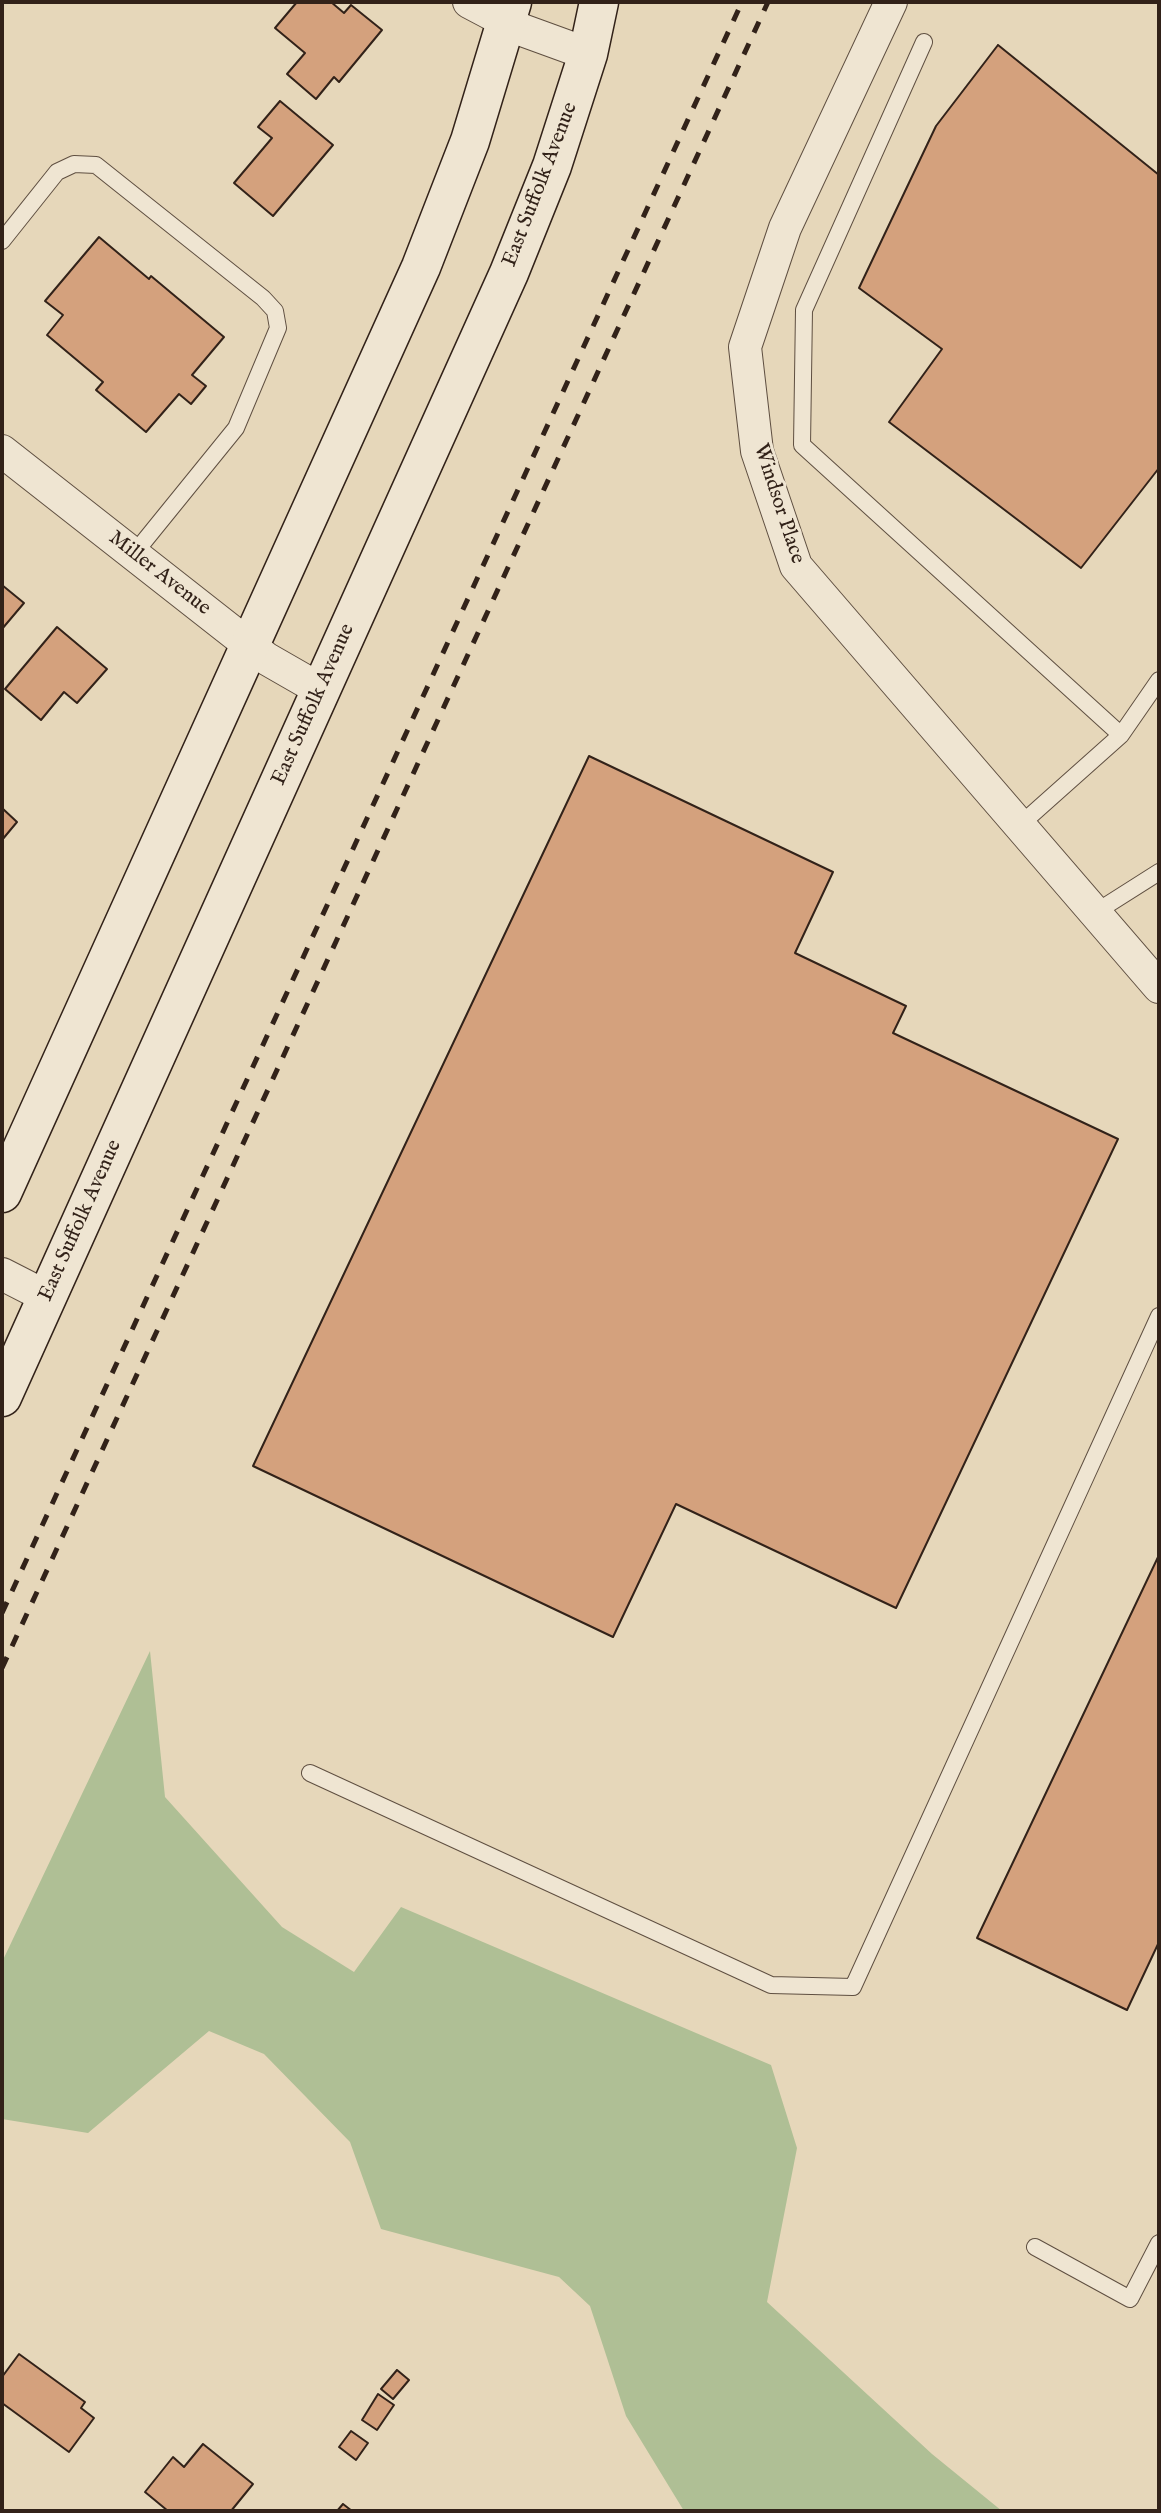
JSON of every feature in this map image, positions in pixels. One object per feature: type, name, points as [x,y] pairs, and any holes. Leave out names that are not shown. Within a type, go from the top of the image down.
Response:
[{"type":"main road","name":"East Suffolk Avenue","points":[[2,1397],[530,222],[552,166],[588,54],[599,2]]},
{"type":"main road","points":[[2,1193],[436,230],[470,141],[509,13]]},
{"type":"street","points":[[469,2],[509,13],[588,54]]},
{"type":"street","name":"Windsor Place","points":[[891,2],[785,229],[745,347],[757,451],[796,566],[1159,987]]},
{"type":"street","name":"Miller Avenue","points":[[2,451],[250,646],[286,671],[321,690]]},
{"type":"street","points":[[2,1274],[47,1297]]},
{"type":"lane","points":[[924,43],[804,310],[802,445],[1121,735]]},
{"type":"lane","points":[[2,241],[57,172],[74,164],[96,165],[263,298],[275,311],[278,328],[236,428],[133,555]]},
{"type":"lane","points":[[1020,825],[1121,735],[1159,680]]},
{"type":"lane","points":[[1096,912],[1159,873]]},
{"type":"lane","points":[[310,1773],[771,1985],[853,1987],[1159,1316]]},
{"type":"lane","points":[[1035,2247],[1130,2298],[1159,2243]]},
{"type":"green space","points":[[150,1651],[165,1797],[282,1927],[354,1972],[401,1907],[771,2065],[797,2148],[767,2302],[932,2454],[1002,2511],[684,2511],[626,2416],[590,2306],[559,2277],[381,2229],[350,2142],[264,2054],[209,2031],[88,2133],[2,2119],[2,1962]]},
{"type":"building","points":[[297,2],[331,2],[344,13],[351,5],[382,30],[339,82],[334,77],[316,99],[287,74],[305,53],[275,28]]},
{"type":"building","points":[[998,45],[1159,175],[1159,468],[1081,568],[889,422],[942,349],[859,288],[936,126]]},
{"type":"building","points":[[280,101],[333,145],[273,216],[234,183],[272,138],[258,127]]},
{"type":"building","points":[[99,237],[224,337],[192,375],[206,386],[191,404],[179,394],[146,432],[96,390],[103,382],[47,335],[63,315],[45,301]]},
{"type":"building","points":[[2,585],[24,603],[2,629]]},
{"type":"building","points":[[57,627],[107,669],[77,703],[64,692],[41,720],[5,689]]},
{"type":"building","points":[[589,756],[833,872],[795,953],[906,1006],[893,1033],[1118,1139],[896,1608],[676,1504],[613,1637],[253,1466]]},
{"type":"building","points":[[2,808],[17,822],[2,840]]},
{"type":"building","points":[[1159,1555],[1159,1942],[1127,2010],[977,1938]]},
{"type":"building","points":[[19,2354],[85,2402],[81,2408],[94,2418],[69,2452],[2,2403],[2,2377]]},
{"type":"building","points":[[397,2370],[409,2380],[393,2399],[381,2389]]},
{"type":"building","points":[[378,2394],[394,2405],[377,2430],[362,2420]]},
{"type":"building","points":[[351,2431],[368,2443],[356,2460],[339,2447]]},
{"type":"building","points":[[203,2444],[253,2484],[231,2511],[168,2511],[145,2492],[173,2457],[184,2467]]},
{"type":"building","points":[[343,2504],[352,2511],[337,2511]]},
{"type":"railway","points":[[2,1613],[742,2]]},
{"type":"railway","points":[[2,1668],[768,2]]}]
